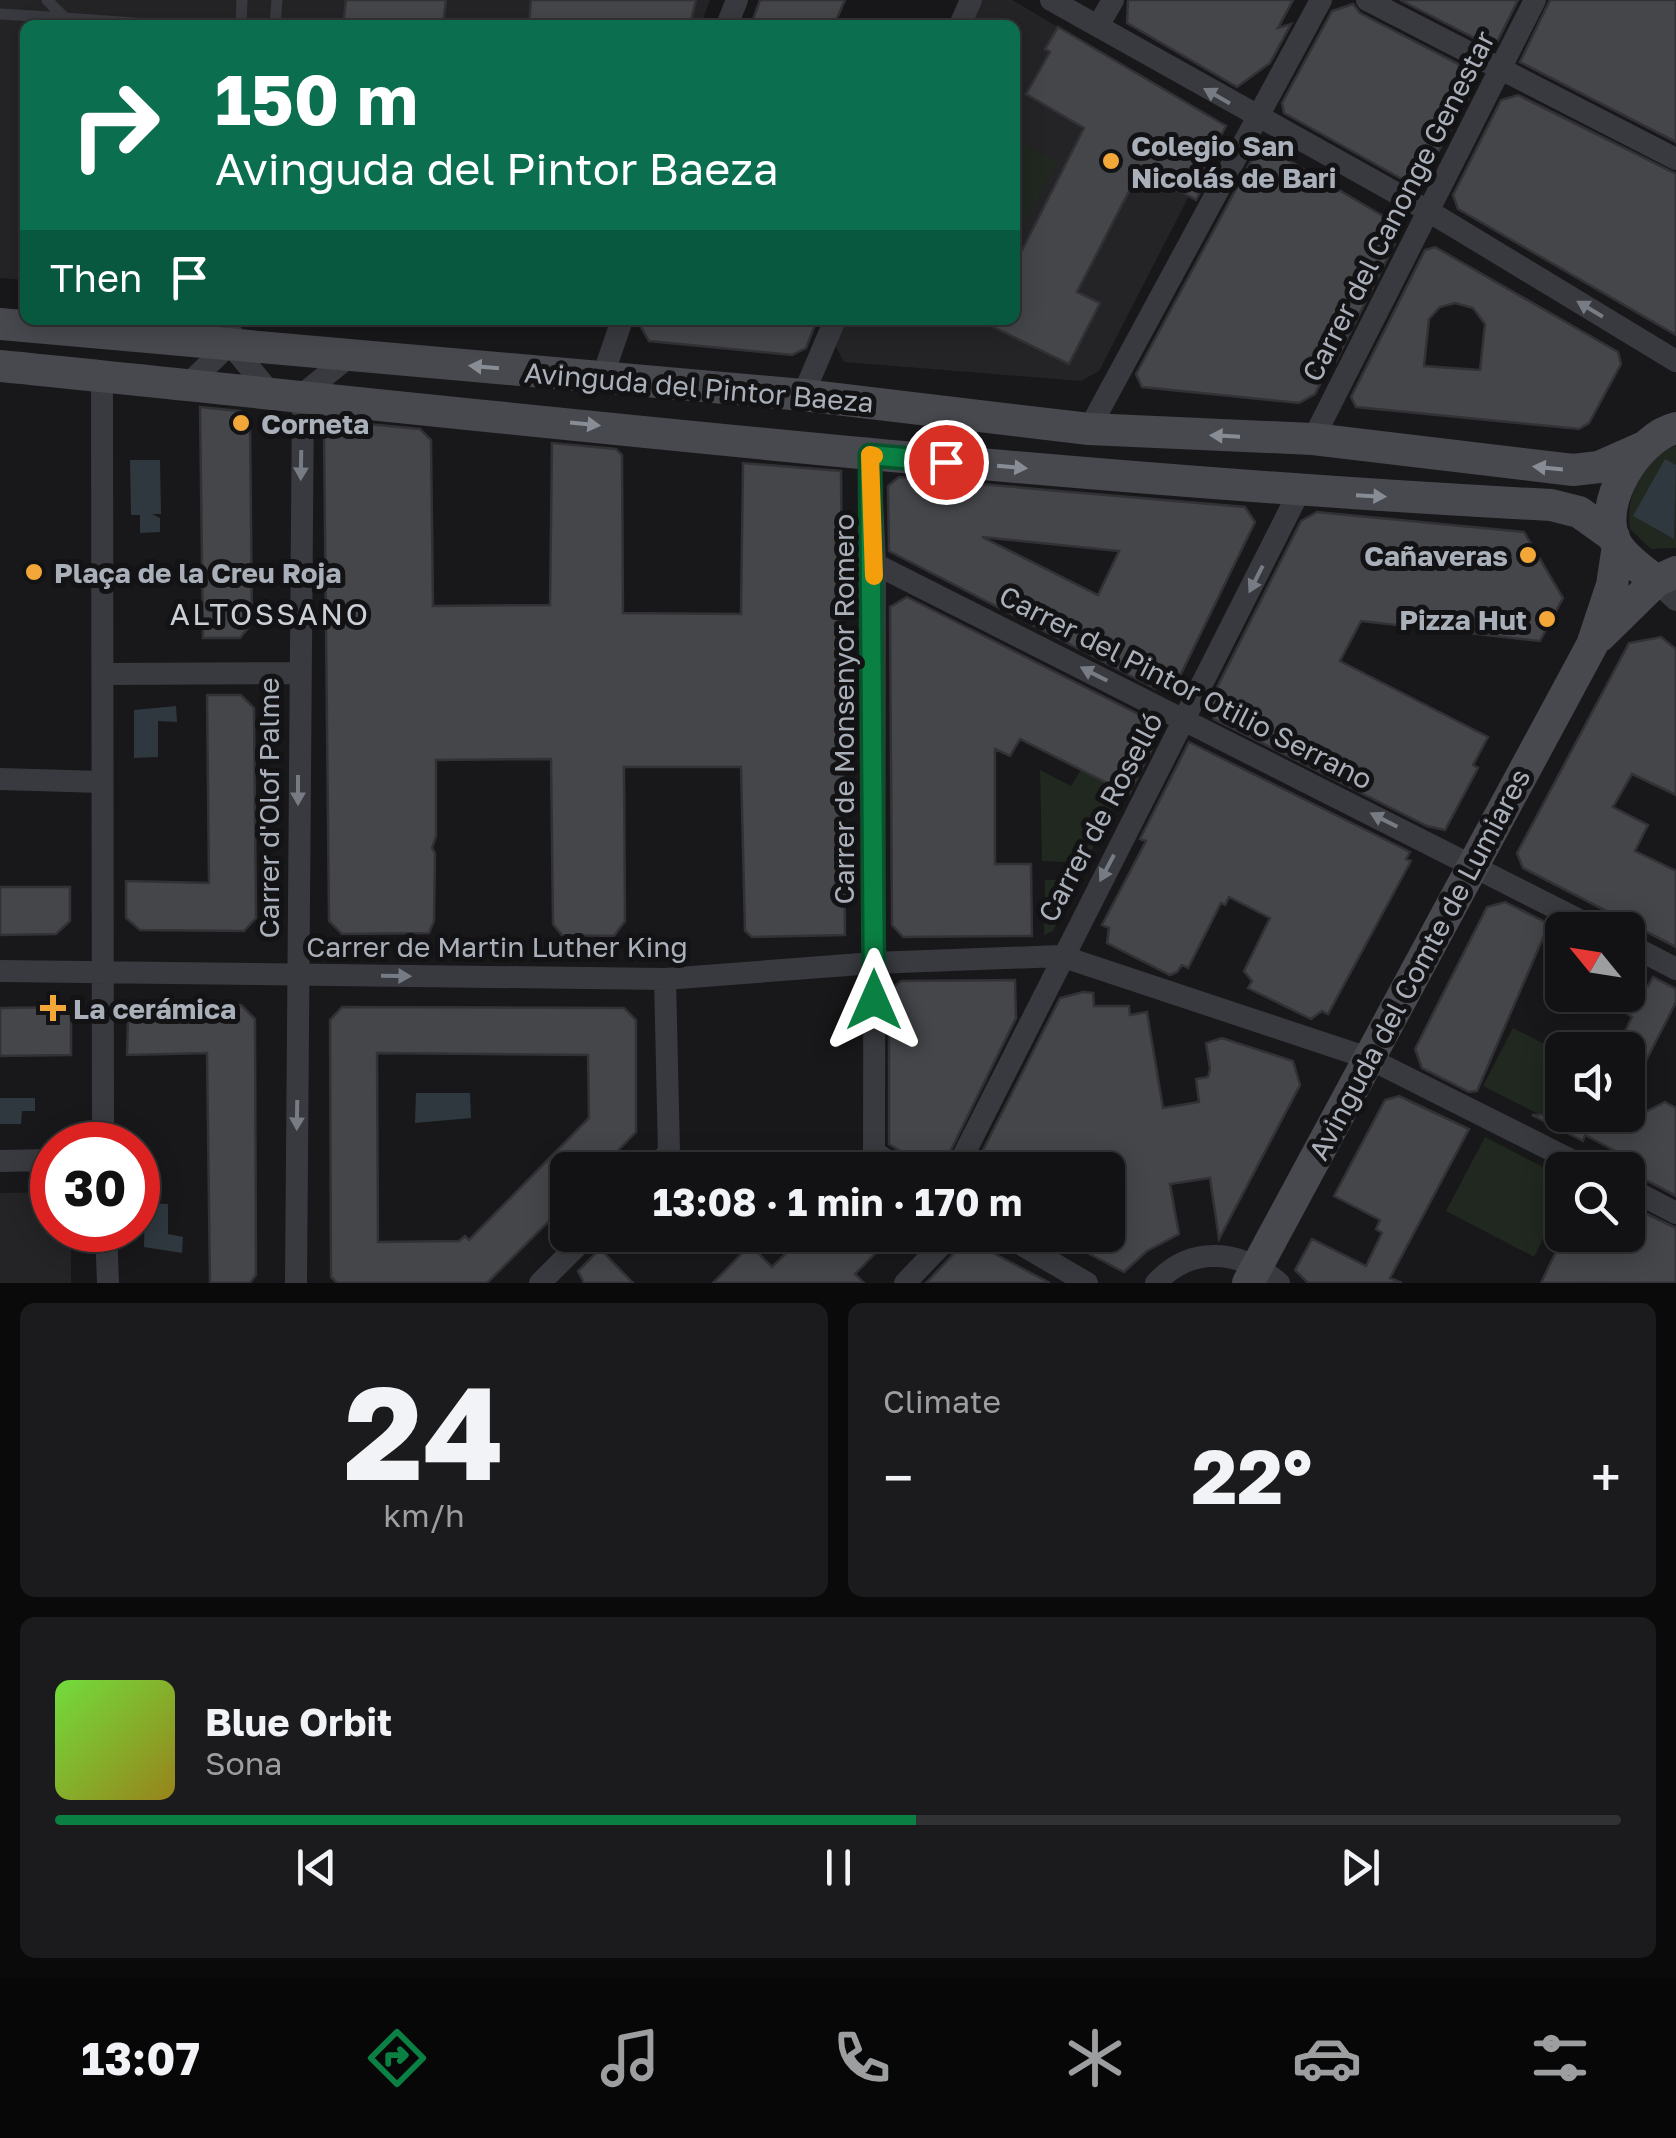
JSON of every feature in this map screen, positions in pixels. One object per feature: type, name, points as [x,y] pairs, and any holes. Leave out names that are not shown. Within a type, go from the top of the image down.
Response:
[{"type":"street","points":[[1051,0],[1430,212],[1675,361]]},
{"type":"street","points":[[1098,26],[1113,0]]},
{"type":"street","points":[[1088,430],[1320,0]]},
{"type":"street","points":[[1367,0],[1504,66],[1676,159]]},
{"type":"street","name":"Carrer del Canonge Genestar","points":[[1313,439],[1536,0]]},
{"type":"street","name":"Avinguda del Pintor Baeza","points":[[58,325],[230,328],[350,355],[803,394],[1088,430],[1313,439],[1573,470],[1600,466],[1676,428]]},
{"type":"street","points":[[602,378],[620,325]]},
{"type":"street","points":[[803,394],[833,325]]},
{"type":"street","points":[[188,384],[230,328],[269,391]]},
{"type":"street","points":[[303,394],[350,355]]},
{"type":"street","name":"Avinguda del Pintor Baeza","points":[[0,366],[870,455],[1299,492],[1551,505],[1579,512],[1669,584]]},
{"type":"street","points":[[102,376],[103,1122]]},
{"type":"street","name":"Carrer d'Olof Palme","points":[[296,1283],[303,394]]},
{"type":"street","name":"Avinguda del Comte de Lumiares","points":[[1261,1277],[1368,1058],[1592,646],[1612,585],[1616,542],[1613,504],[1642,448]]},
{"type":"street","name":"Carrer de Monsenyor Romero","points":[[870,455],[874,564],[874,1152]]},
{"type":"street","name":"Carrer de Roselló","points":[[965,1152],[1299,492]]},
{"type":"street","name":"Carrer del Pintor Otilio Serrano","points":[[874,564],[1563,912]]},
{"type":"street","name":"Avinguda del Comte de Lumiares","points":[[1592,646],[1669,584]]},
{"type":"street","points":[[104,674],[298,673]]},
{"type":"street","points":[[0,779],[102,782]]},
{"type":"street","points":[[1645,953],[1676,969]]},
{"type":"street","points":[[1061,956],[1368,1058],[1555,1152]]},
{"type":"street","name":"Carrer de Martin Luther King","points":[[0,971],[665,980],[874,963],[1061,956]]},
{"type":"street","points":[[665,980],[670,1152]]},
{"type":"street","points":[[0,1161],[30,1160]]},
{"type":"street","points":[[1645,1197],[1676,1213]]},
{"type":"street","points":[[107,1252],[108,1283]]},
{"type":"street","points":[[540,1283],[571,1252]]},
{"type":"street","points":[[905,1283],[935,1252]]},
{"type":"street","points":[[1034,1252],[1087,1283]]},
{"type":"street","points":[[1156,1283],[1187,1260],[1210,1254],[1261,1277]]},
{"type":"lane","points":[[48,0],[65,18]]},
{"type":"lane","points":[[0,14],[93,20]]},
{"type":"shaded area","points":[[0,0],[710,0],[703,20],[20,20],[20,280],[0,278]]},
{"type":"shaded area","name":"Colegio San Nicolás de Bari","points":[[980,0],[1012,0],[1225,126],[1099,371],[1081,381],[844,362],[835,345],[844,325],[1020,325],[1020,20],[971,20]]},
{"type":"shaded area","points":[[1020,142],[1057,162],[1020,230]]},
{"type":"shaded area","points":[[1676,446],[1676,548],[1651,549],[1630,529],[1633,491],[1654,458]]},
{"type":"shaded area","points":[[1665,459],[1676,465],[1674,539],[1633,516]]},
{"type":"shaded area","points":[[130,460],[160,460],[161,514],[152,514],[160,518],[160,532],[140,533],[140,515],[131,515]]},
{"type":"shaded area","points":[[176,706],[177,722],[158,721],[158,757],[134,758],[134,710]]},
{"type":"shaded area","points":[[1040,770],[1071,786],[1081,770],[1123,791],[1085,863],[1042,861]]},
{"type":"shaded area","points":[[1045,880],[1079,880],[1053,931],[1044,935]]},
{"type":"shaded area","points":[[1513,1028],[1545,1044],[1545,1117],[1483,1086]]},
{"type":"shaded area","points":[[416,1093],[470,1093],[471,1118],[415,1123]]},
{"type":"shaded area","points":[[0,1098],[35,1098],[35,1111],[22,1111],[21,1124],[0,1124]]},
{"type":"shaded area","points":[[1485,1137],[1545,1168],[1545,1235],[1534,1257],[1446,1211]]},
{"type":"shaded area","points":[[30,1192],[30,1252],[71,1252],[71,1283],[0,1283],[0,1193]]},
{"type":"shaded area","points":[[160,1204],[168,1204],[168,1234],[183,1237],[182,1253],[160,1250]]},
{"type":"building","points":[[346,0],[446,0],[444,20],[344,20]]},
{"type":"building","points":[[531,0],[696,0],[691,20],[529,20]]},
{"type":"building","points":[[760,0],[845,0],[836,20],[753,20]]},
{"type":"building","points":[[1128,0],[1293,0],[1278,28],[1291,24],[1270,63],[1237,87],[1127,23]]},
{"type":"building","points":[[1400,0],[1518,0],[1494,48]]},
{"type":"building","points":[[1550,0],[1676,0],[1676,142],[1520,62]]},
{"type":"building","points":[[1353,4],[1360,13],[1458,64],[1469,97],[1422,180],[1409,183],[1284,113],[1282,103],[1332,11]]},
{"type":"building","points":[[1058,27],[1226,126],[1203,169],[1214,166],[1196,200],[1141,168],[1077,292],[1100,303],[1069,364],[989,325],[1020,325],[1020,254],[1084,128],[1026,94],[1050,52],[1045,49]]},
{"type":"building","points":[[1518,95],[1676,174],[1676,335],[1458,209],[1453,195],[1501,100]]},
{"type":"building","points":[[1268,148],[1388,219],[1395,243],[1336,361],[1334,357],[1315,394],[1299,403],[1142,387],[1136,374],[1256,152]]},
{"type":"building","points":[[1435,247],[1618,352],[1621,364],[1589,423],[1579,429],[1356,407],[1351,397],[1425,250]],"holes":[[[1455,303],[1473,308],[1485,324],[1480,370],[1424,366],[1429,319],[1440,307]]]},
{"type":"building","points":[[640,325],[815,325],[806,348],[792,355],[649,341]]},
{"type":"building","points":[[200,407],[240,411],[250,421],[252,623],[240,638],[203,638]]},
{"type":"building","points":[[335,421],[420,429],[431,440],[433,606],[550,605],[552,443],[616,449],[622,455],[623,613],[741,614],[743,463],[841,471],[845,935],[752,937],[745,931],[741,767],[624,767],[625,921],[614,936],[562,935],[553,924],[551,759],[436,760],[434,921],[429,933],[342,934],[329,921],[324,432]]},
{"type":"building","points":[[899,477],[1245,507],[1255,522],[1177,682],[1156,689],[889,551],[888,486]],"holes":[[[982,537],[1119,551],[1098,595]]]},
{"type":"building","points":[[1317,512],[1524,532],[1563,598],[1540,641],[1361,621],[1340,661],[1488,737],[1473,765],[1478,768],[1445,830],[1427,826],[1214,719],[1209,703],[1301,521]]},
{"type":"building","points":[[907,597],[1146,718],[1153,747],[1129,794],[1020,739],[1010,756],[995,749],[995,864],[1031,864],[1032,936],[903,937],[892,925],[890,607]]},
{"type":"building","points":[[1661,637],[1676,649],[1676,795],[1632,774],[1613,807],[1648,825],[1635,851],[1676,871],[1676,947],[1645,931],[1645,912],[1608,912],[1523,868],[1517,853],[1629,643]]},
{"type":"building","points":[[207,695],[241,695],[254,708],[256,918],[244,931],[140,930],[126,918],[126,881],[209,883]]},
{"type":"building","points":[[1189,742],[1410,852],[1406,859],[1411,861],[1328,1014],[1322,1011],[1311,1019],[1248,988],[1252,981],[1244,971],[1270,918],[1229,897],[1225,905],[1221,903],[1188,968],[1182,965],[1170,975],[1107,943],[1109,928],[1102,925],[1146,841],[1140,839]]},
{"type":"building","points":[[0,887],[70,887],[70,921],[56,934],[0,935]]},
{"type":"building","points":[[1505,902],[1545,922],[1545,933],[1477,1091],[1469,1092],[1422,1068],[1415,1049],[1487,907]]},
{"type":"building","points":[[1653,977],[1676,989],[1676,1002],[1645,1063],[1645,1032],[1625,1032],[1632,1017],[1625,1012],[1645,1012],[1645,984],[1648,986]]},
{"type":"building","points":[[1015,980],[1016,1018],[950,1152],[902,1152],[889,1144],[889,990],[901,981]]},
{"type":"building","points":[[1093,993],[1094,1006],[1129,1006],[1130,1015],[1147,1012],[1163,1108],[1199,1102],[1196,1079],[1208,1077],[1210,1069],[1206,1043],[1222,1038],[1293,1061],[1300,1085],[1219,1239],[1210,1178],[1170,1184],[1179,1234],[1147,1251],[1124,1272],[1086,1252],[1125,1252],[1125,1152],[982,1152],[1060,998]]},
{"type":"building","points":[[241,1005],[255,1019],[256,1275],[250,1283],[210,1283],[207,1053],[127,1055],[128,1020],[140,1006]]},
{"type":"building","points":[[63,1007],[71,1015],[71,1055],[0,1056],[0,1008]]},
{"type":"building","points":[[342,1007],[624,1008],[636,1020],[636,1132],[617,1152],[556,1152],[589,1118],[588,1055],[377,1053],[378,1242],[459,1241],[465,1236],[469,1240],[550,1158],[550,1220],[487,1283],[337,1283],[331,1277],[330,1020]]},
{"type":"building","points":[[1399,1096],[1469,1129],[1390,1278],[1402,1283],[1308,1283],[1295,1270],[1312,1239],[1366,1266],[1382,1233],[1376,1229],[1380,1220],[1334,1196],[1385,1100]]},
{"type":"building","points":[[1665,1102],[1676,1108],[1676,1196],[1645,1180],[1645,1152],[1617,1152],[1585,1135],[1583,1141],[1565,1132],[1645,1132],[1645,1112]]},
{"type":"building","points":[[1645,1213],[1676,1228],[1676,1283],[1541,1283],[1556,1252],[1645,1252]]},
{"type":"building","points":[[597,1252],[603,1252],[633,1283],[584,1283],[578,1271]]},
{"type":"building","points":[[743,1252],[757,1252],[772,1267],[787,1252],[876,1252],[855,1274],[864,1283],[713,1283]]},
{"type":"building","points":[[955,1252],[991,1252],[1050,1283],[926,1283]]},
{"type":"slow traffic","points":[[874,456],[870,455],[874,576]]},
{"type":"place","name":"Colegio San Nicolás de Bari","points":[[1111,161]]},
{"type":"place","name":"Corneta","points":[[241,423]]},
{"type":"place","name":"Cañaveras","points":[[1528,555]]},
{"type":"place","name":"Plaça de la Creu Roja","points":[[34,572]]},
{"type":"place","name":"Pizza Hut","points":[[1547,619]]},
{"type":"place","name":"La cerámica","points":[[53,1008]]},
{"type":"district","name":"ALTOSSANO","points":[[270,614]]},
{"type":"route","points":[[874,1000],[874,564],[870,455],[946,462]]}]
